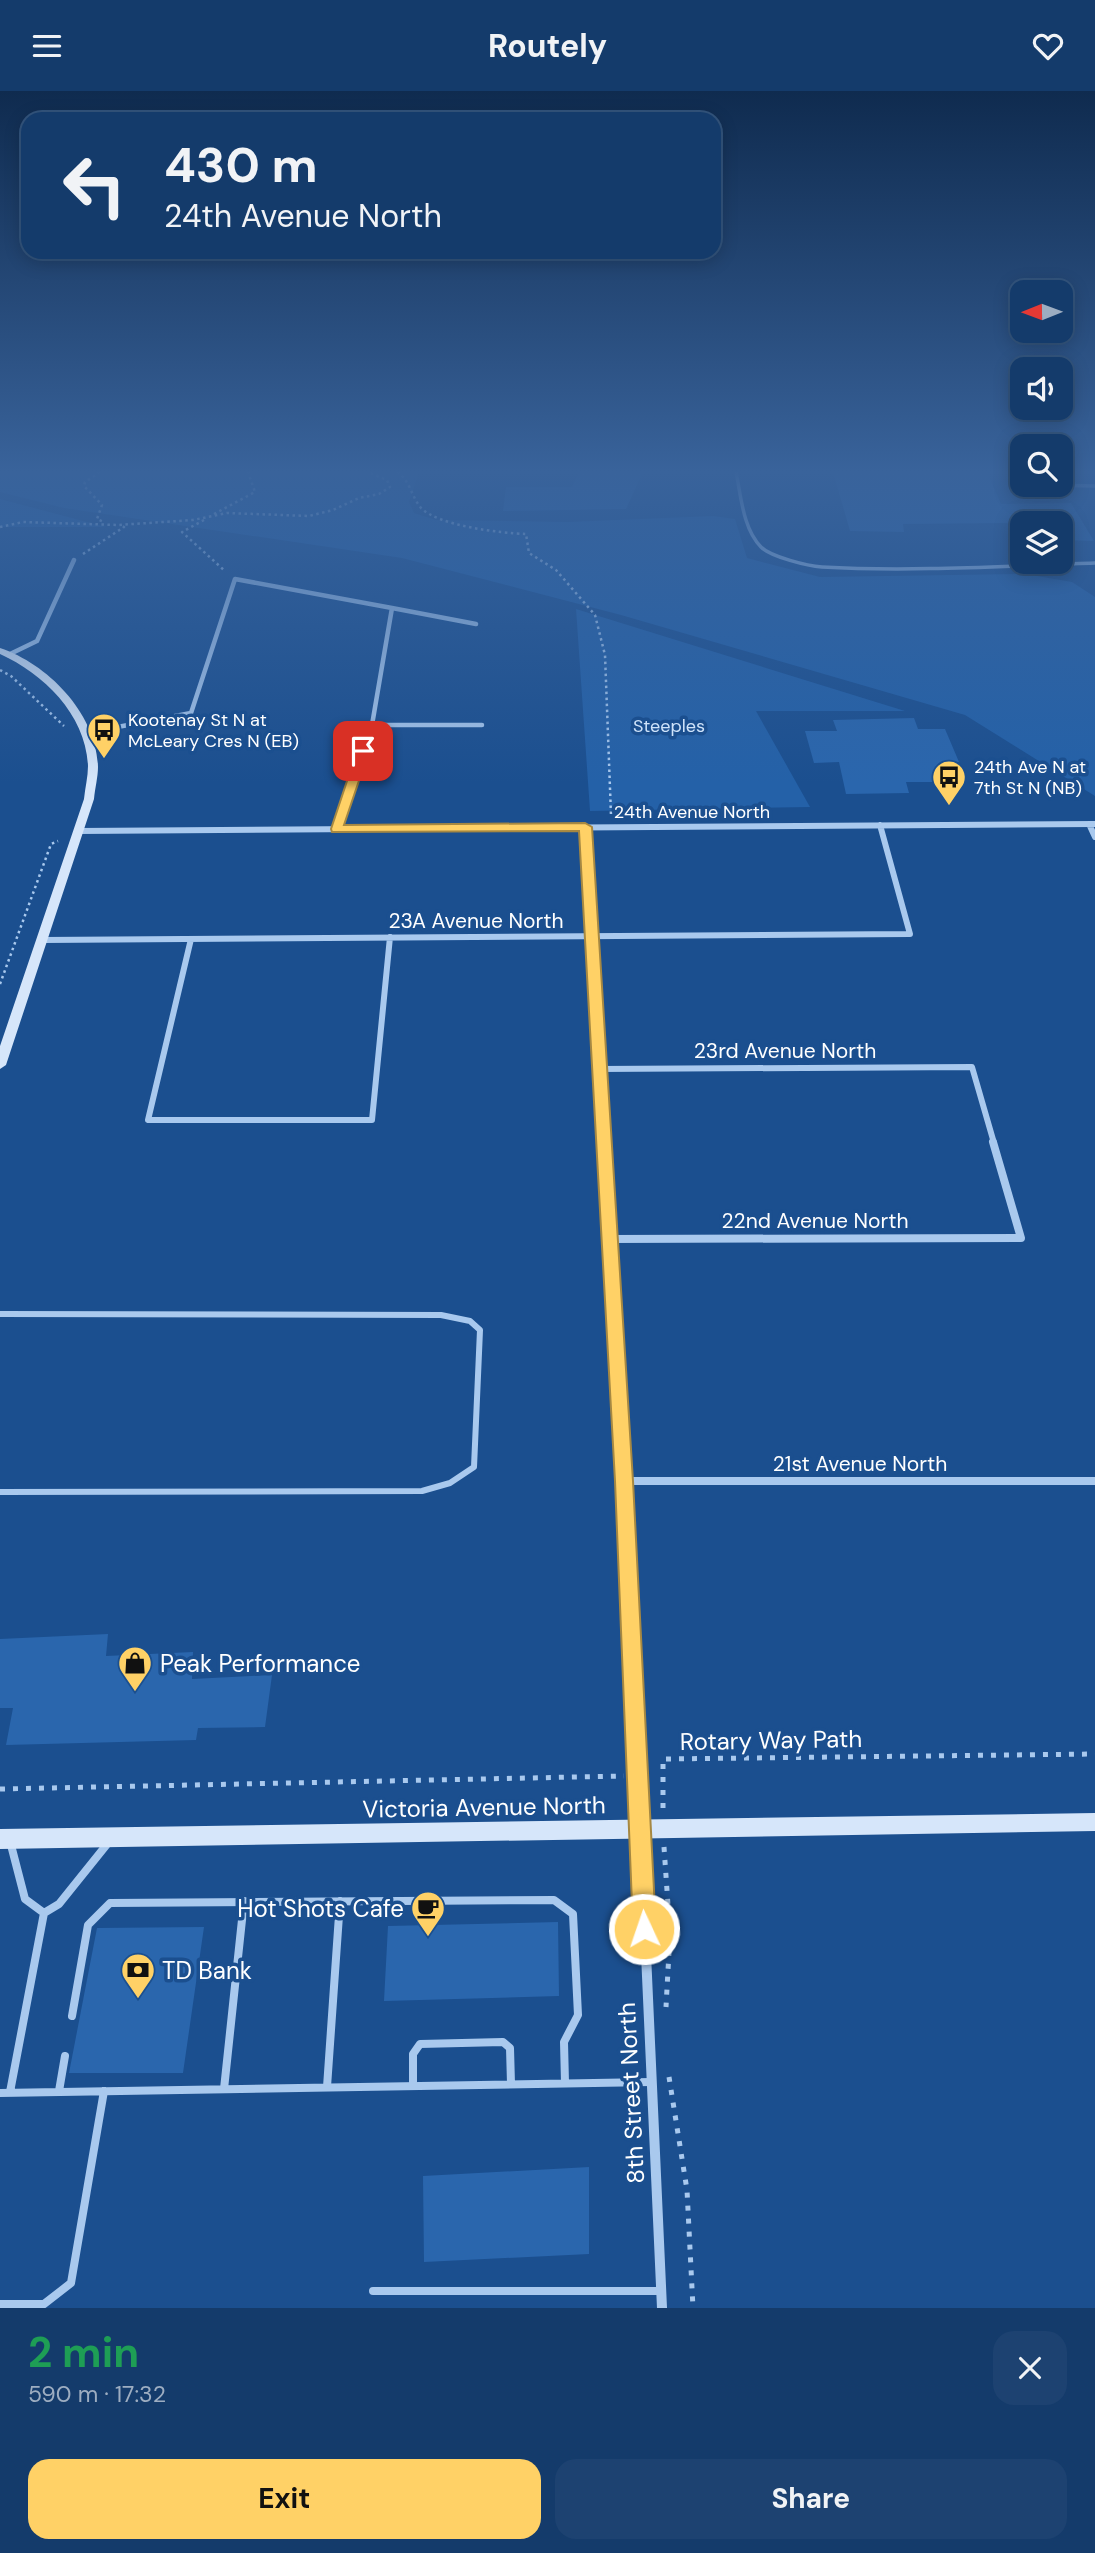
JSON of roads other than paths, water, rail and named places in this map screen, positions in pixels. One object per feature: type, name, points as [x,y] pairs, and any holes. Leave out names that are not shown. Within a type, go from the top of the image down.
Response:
[{"type":"street","points":[[4,653],[37,641],[67,575]]},
{"type":"street","points":[[86,733],[191,713],[235,579],[476,624]]},
{"type":"street","points":[[337,829],[372,725],[393,608]]},
{"type":"street","points":[[0,1065],[89,799],[93,764],[86,733],[71,703],[39,674],[4,653]]},
{"type":"street","points":[[372,725],[482,725]]},
{"type":"street","points":[[1092,824],[1095,837]]},
{"type":"street","name":"24th Avenue North","points":[[78,831],[1092,824]]},
{"type":"street","name":"23A Avenue North","points":[[43,940],[910,934],[880,825]]},
{"type":"street","name":"8th Street North","points":[[585,827],[624,1481],[662,2308]]},
{"type":"street","points":[[191,939],[148,1120],[372,1120],[390,937]]},
{"type":"street","name":"23rd Avenue North","points":[[599,1069],[972,1067],[1021,1238]]},
{"type":"street","name":"22nd Avenue North","points":[[609,1239],[1021,1238]]},
{"type":"street","name":"21st Avenue North","points":[[624,1481],[1095,1481]]},
{"type":"street","name":"Victoria Avenue North","points":[[5,1839],[1095,1822]]},
{"type":"lane","points":[[0,1314],[441,1315],[470,1321],[480,1330],[474,1467],[460,1479],[442,1487],[422,1491],[0,1492]]},
{"type":"lane","points":[[10,2092],[44,1913],[59,1904],[112,1837]]},
{"type":"lane","points":[[5,1839],[25,1899],[44,1913]]},
{"type":"lane","points":[[72,2015],[88,1925],[110,1903],[554,1900],[573,1914],[578,2015],[564,2042],[565,2083]]},
{"type":"lane","points":[[224,2089],[244,1901]]},
{"type":"lane","points":[[327,2087],[340,1901]]},
{"type":"lane","points":[[413,2085],[413,2055],[420,2044],[503,2042],[510,2048],[511,2084]]},
{"type":"lane","points":[[59,2091],[65,2056]]},
{"type":"lane","points":[[0,2092],[651,2082]]},
{"type":"lane","points":[[0,2304],[44,2304],[71,2283],[104,2091]]},
{"type":"lane","points":[[373,2291],[662,2291]]},
{"type":"place","name":"Kootenay St N at McLeary Cres N (EB)","points":[[104,760]]},
{"type":"place","name":"24th Ave N at 7th St N (NB)","points":[[949,807]]},
{"type":"place","name":"Peak Performance","points":[[135,1693]]},
{"type":"place","name":"Hot Shots Cafe","points":[[428,1938]]},
{"type":"place","name":"TD Bank","points":[[138,2000]]},
{"type":"park label","name":"Steeples","points":[[669,726]]}]
